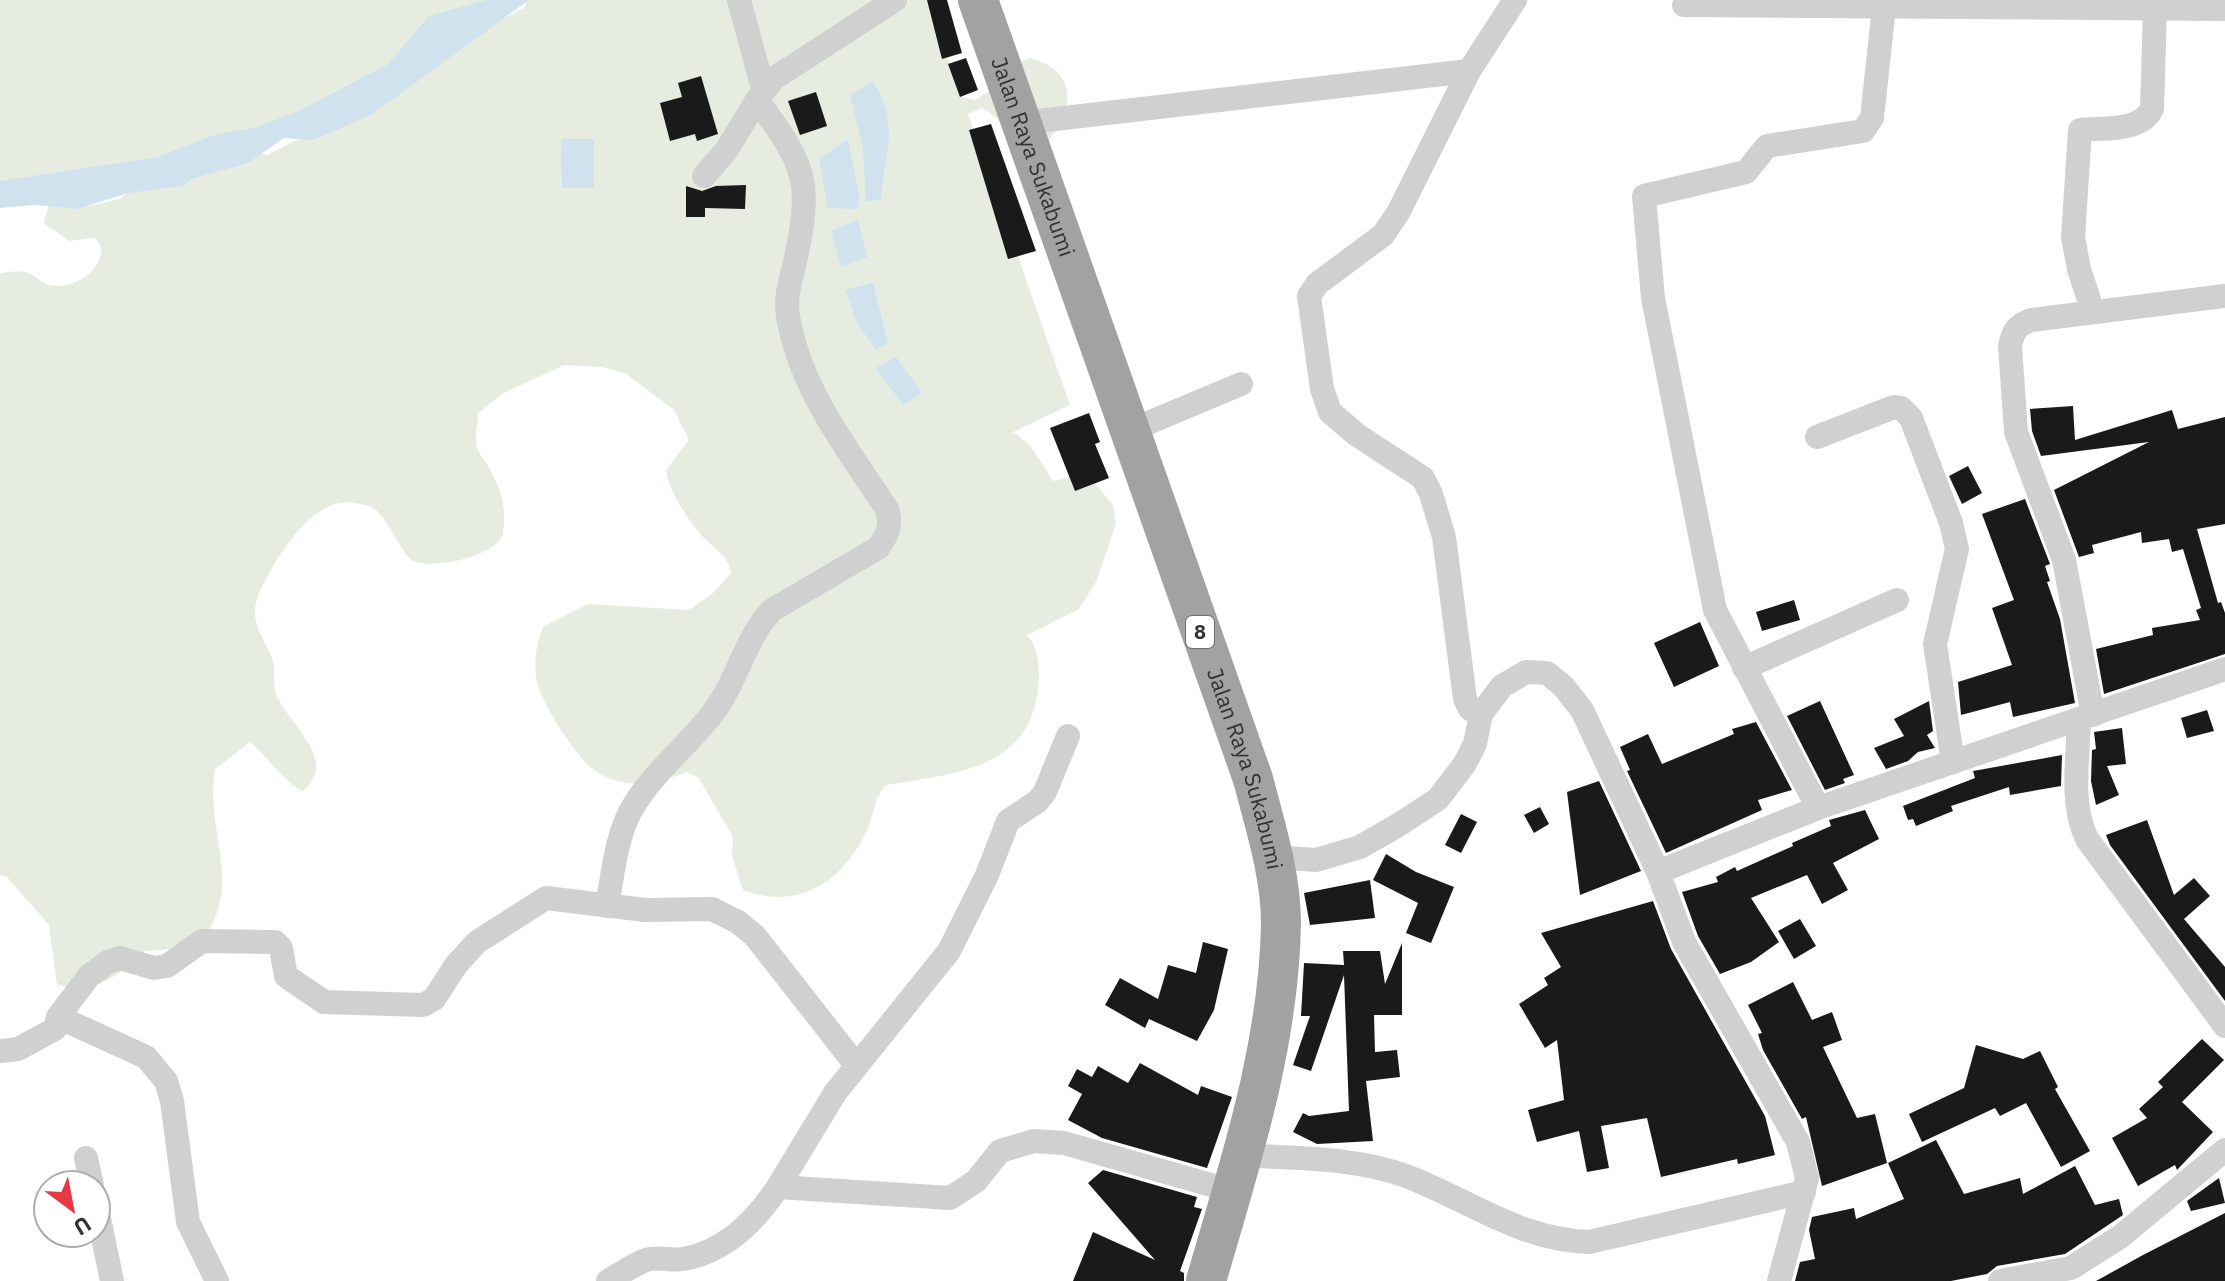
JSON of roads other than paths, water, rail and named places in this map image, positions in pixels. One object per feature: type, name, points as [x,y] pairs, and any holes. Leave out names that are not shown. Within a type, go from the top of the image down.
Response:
[{"type":"highway","name":"Jalan Raya Sukabumi","points":[[978,0],[1253,779],[1273,857],[1281,920],[1275,1009],[1258,1101],[1206,1281]]},
{"type":"street","points":[[607,906],[626,820],[635,802],[712,715],[735,679],[751,635],[761,621],[772,610],[878,548],[891,522],[887,509],[805,380],[788,321],[786,299],[805,214],[805,185],[800,165],[760,94],[739,0]]},
{"type":"street","points":[[704,176],[726,151],[760,94],[895,0]]},
{"type":"street","points":[[1481,714],[1470,709],[1465,699],[1444,537],[1431,494],[1423,478],[1357,435],[1330,412],[1322,389],[1309,296],[1317,284],[1383,235],[1398,213],[1469,71],[1515,0]]},
{"type":"street","points":[[1684,5],[2225,9]]},
{"type":"street","points":[[1818,808],[1715,610],[1653,298],[1644,196],[1746,172],[1767,146],[1863,131],[1872,118],[1884,7]]},
{"type":"street","points":[[2093,312],[2079,269],[2073,237],[2080,130],[2133,125],[2147,118],[2152,109],[2155,9]]},
{"type":"street","points":[[1021,123],[1469,71]]},
{"type":"street","points":[[2225,296],[2020,324],[2013,332],[2010,346],[2016,432],[2064,560],[2086,718],[2077,802],[2080,824],[2087,839],[2225,1026]]},
{"type":"street","points":[[1129,431],[1241,384]]},
{"type":"street","points":[[1817,437],[1894,407],[1901,408],[1911,418],[1951,523],[1957,549],[1935,644],[1953,762]]},
{"type":"street","points":[[1744,668],[1897,600]]},
{"type":"street","points":[[1658,872],[1818,808],[2225,669]]},
{"type":"street","points":[[1273,857],[1316,860],[1360,847],[1400,824],[1438,799],[1464,765],[1475,744],[1481,714],[1502,686],[1526,672],[1547,673],[1563,686],[1582,710],[1658,872],[1684,942],[1790,1123],[1804,1161],[1804,1192],[1779,1281]]},
{"type":"street","points":[[608,1281],[646,1260],[676,1260],[713,1249],[746,1227],[778,1187],[835,1093],[949,951],[987,875],[1008,821],[1032,806],[1045,792],[1068,736]]},
{"type":"street","points":[[0,1051],[38,1040],[55,1029],[58,1017],[89,976],[108,962],[120,958],[154,968],[167,966],[202,941],[275,942],[281,948],[286,976],[324,1002],[423,1005],[434,999],[456,965],[477,942],[546,898],[569,898],[607,906],[663,911],[712,909],[738,922],[755,936],[856,1065]]},
{"type":"street","points":[[58,1017],[146,1057],[166,1081],[172,1101],[188,1222],[217,1281]]},
{"type":"street","points":[[778,1187],[950,1198],[976,1181],[1000,1151],[1034,1141],[1064,1143],[1237,1173],[1359,1163],[1406,1176],[1500,1223],[1556,1241],[1589,1242],[1804,1192]]},
{"type":"street","points":[[86,1158],[88,1169]]},
{"type":"street","points":[[2000,1281],[2075,1274],[2223,1158]]},
{"type":"street","points":[[105,1249],[112,1281]]},
{"type":"water","points":[[486,0],[529,0],[371,115],[313,140],[284,138],[248,163],[191,179],[183,186],[128,193],[78,209],[35,205],[0,208],[0,181],[158,157],[217,134],[254,128],[299,111],[388,64],[429,16]]},
{"type":"water","points":[[873,81],[882,97],[889,140],[881,200],[866,201],[863,149],[850,95]]},
{"type":"water","points":[[561,139],[594,139],[594,188],[562,188]]},
{"type":"water","points":[[848,139],[860,199],[858,209],[828,208],[819,159]]},
{"type":"water","points":[[858,220],[867,257],[841,267],[831,231]]},
{"type":"water","points":[[873,283],[888,343],[876,350],[856,321],[846,290]]},
{"type":"water","points":[[896,357],[922,393],[903,405],[876,368]]}]
